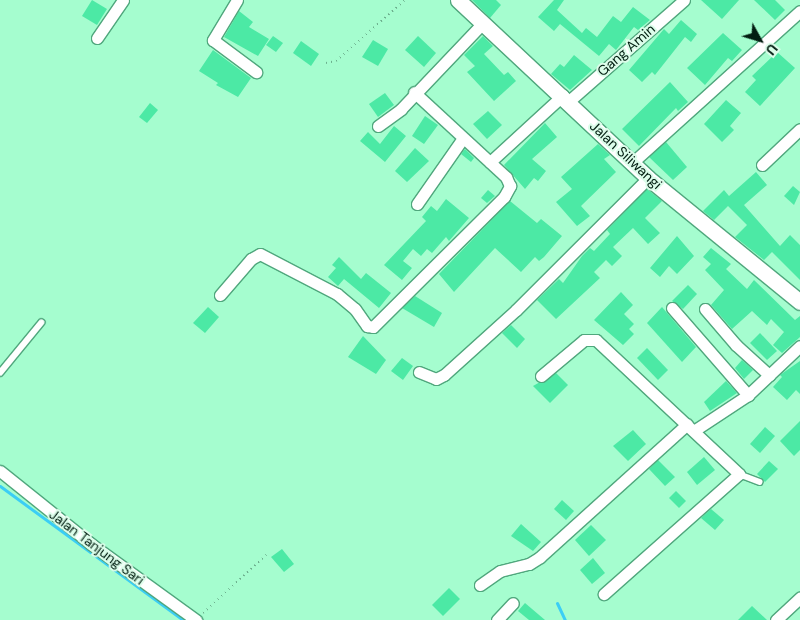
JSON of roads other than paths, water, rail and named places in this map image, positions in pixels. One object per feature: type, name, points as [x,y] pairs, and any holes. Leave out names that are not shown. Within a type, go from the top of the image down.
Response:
[{"type":"street","points":[[97,38],[123,0]]},
{"type":"street","points":[[237,0],[213,40],[256,72]]},
{"type":"street","name":"Jalan Siliwangi","points":[[458,0],[566,98],[648,178],[800,302]]},
{"type":"street","name":"Gang Amin","points":[[490,162],[684,0]]},
{"type":"street","points":[[633,162],[800,11]]},
{"type":"street","points":[[378,126],[401,109],[414,92],[483,23]]},
{"type":"street","points":[[220,295],[251,259],[260,254],[337,294],[355,309],[367,326],[374,327],[508,190],[509,181],[414,92]]},
{"type":"street","points":[[762,165],[800,128]]},
{"type":"street","points":[[417,204],[463,138]]},
{"type":"street","points":[[419,372],[436,378],[444,375],[516,310],[648,178]]},
{"type":"street","points":[[672,308],[748,395]]},
{"type":"street","points":[[705,309],[736,345],[769,375]]},
{"type":"street","points":[[541,376],[584,340],[596,340],[739,474],[604,594]]},
{"type":"street","points":[[480,585],[500,571],[529,564],[540,556],[691,427],[748,395],[800,346]]},
{"type":"street","name":"Jalan Tanjung Sari","points":[[0,471],[91,544],[196,620]]},
{"type":"street","points":[[776,620],[800,598]]},
{"type":"street","points":[[497,620],[514,603]]},
{"type":"lane","points":[[0,373],[41,323]]},
{"type":"lane","points":[[739,474],[760,482]]},
{"type":"waterway","points":[[0,486],[183,620]]},
{"type":"waterway","points":[[557,603],[565,620]]}]
